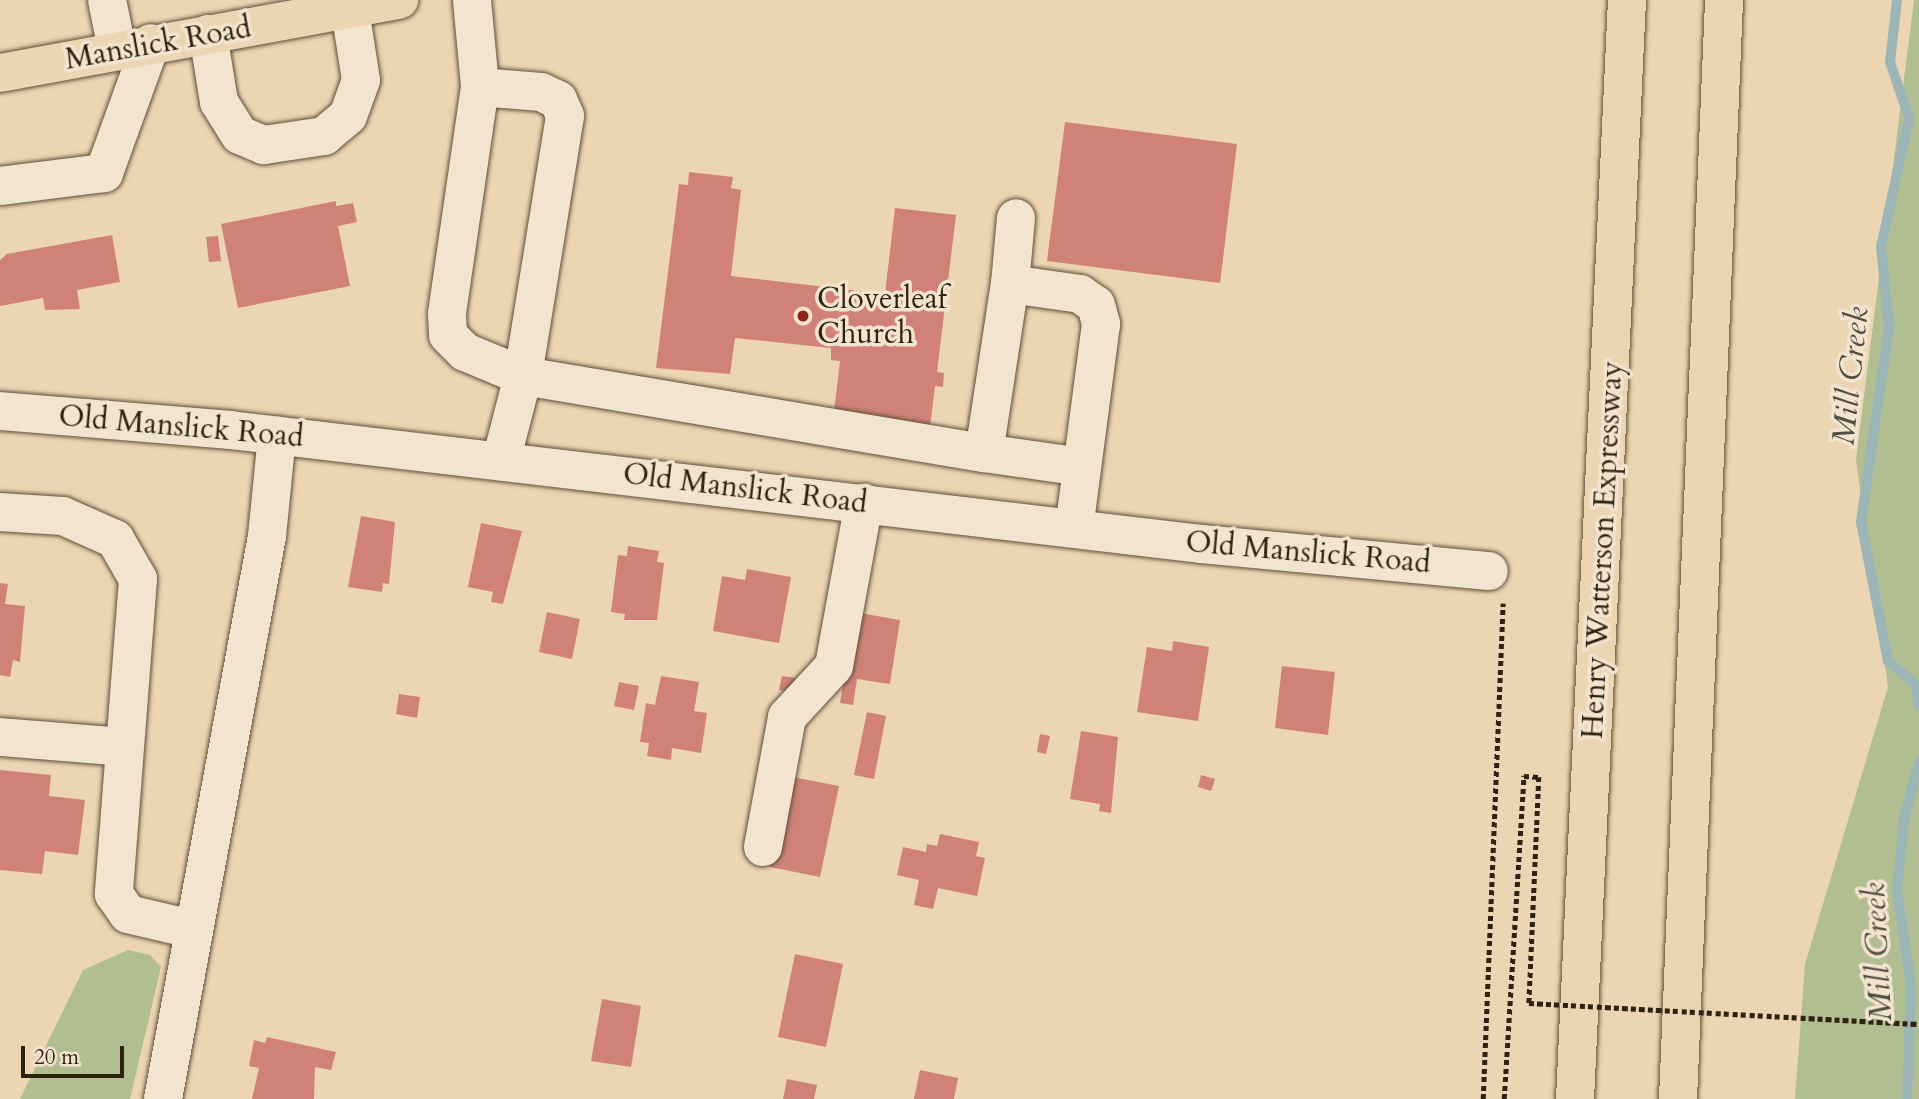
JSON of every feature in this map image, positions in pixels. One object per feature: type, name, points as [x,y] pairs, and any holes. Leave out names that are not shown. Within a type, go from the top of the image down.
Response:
[{"type":"main road","name":"Manslick Road","points":[[0,73],[134,46],[400,0]]},
{"type":"main road","name":"Henry Watterson Expressway","points":[[1575,1099],[1627,0]]},
{"type":"main road","points":[[1678,1099],[1724,0]]},
{"type":"street","points":[[0,186],[104,173],[134,46],[107,0]]},
{"type":"street","points":[[472,0],[480,87],[448,335],[465,352],[523,376],[1082,467]]},
{"type":"street","points":[[208,34],[219,102],[240,135],[264,145],[324,136],[348,116],[361,80],[350,10]]},
{"type":"street","points":[[480,87],[541,92],[558,100],[565,116],[523,376],[501,461]]},
{"type":"street","points":[[984,453],[1010,284],[1016,218]]},
{"type":"street","points":[[1010,284],[1080,293],[1096,305],[1101,324],[1074,528]]},
{"type":"street","name":"Old Manslick Road","points":[[0,411],[277,436],[1074,528],[1489,570]]},
{"type":"street","points":[[163,1099],[192,929],[267,536],[277,436]]},
{"type":"street","points":[[763,847],[787,717],[834,666],[864,503]]},
{"type":"street","points":[[0,512],[63,516],[115,539],[138,579],[123,747],[114,894],[128,914],[192,929]]},
{"type":"street","points":[[0,737],[123,747]]},
{"type":"path","points":[[1482,1099],[1504,583],[1489,570]]},
{"type":"path","points":[[1504,1099],[1524,776],[1539,777],[1529,1003],[1919,1024]]},
{"type":"green space","points":[[1914,0],[1919,0],[1919,1099],[1795,1099],[1805,964],[1888,687],[1856,460]]},
{"type":"green space","points":[[128,950],[150,955],[161,967],[130,1099],[20,1099],[83,970]]},
{"type":"building","points":[[1065,122],[1237,144],[1220,283],[1047,261]]},
{"type":"building","name":"Cloverleaf Church","points":[[689,172],[733,177],[731,188],[741,190],[731,276],[885,294],[895,208],[956,215],[937,372],[944,373],[943,387],[935,386],[929,435],[833,421],[840,361],[831,360],[831,348],[735,338],[730,374],[656,368],[679,184],[688,185]]},
{"type":"building","points":[[336,201],[336,206],[353,203],[357,222],[338,226],[350,286],[238,308],[221,224]]},
{"type":"building","points":[[112,235],[120,282],[77,290],[80,309],[45,310],[43,298],[0,306],[0,260],[7,254]]},
{"type":"building","points":[[218,236],[221,261],[209,262],[206,237]]},
{"type":"building","points":[[361,516],[395,522],[389,584],[383,583],[382,592],[348,587]]},
{"type":"building","points":[[481,523],[522,531],[503,604],[491,602],[493,592],[468,587]]},
{"type":"building","points":[[628,546],[659,551],[657,562],[664,563],[657,620],[624,620],[625,614],[611,612],[618,555],[627,556]]},
{"type":"building","points":[[747,569],[791,577],[779,643],[713,631],[722,576],[745,580]]},
{"type":"building","points":[[0,583],[8,584],[5,604],[25,606],[20,662],[13,660],[10,677],[0,675]]},
{"type":"building","points":[[547,612],[580,619],[572,659],[539,652]]},
{"type":"building","points":[[854,612],[900,620],[890,684],[857,679],[853,705],[840,703]]},
{"type":"building","points":[[1173,641],[1209,647],[1198,721],[1137,712],[1147,647],[1172,651]]},
{"type":"building","points":[[1282,666],[1335,672],[1328,735],[1275,728]]},
{"type":"building","points":[[661,676],[699,682],[694,711],[707,713],[701,753],[672,748],[671,760],[647,756],[649,743],[640,742],[646,703],[655,705]]},
{"type":"building","points":[[782,676],[803,679],[800,694],[779,690]]},
{"type":"building","points":[[619,682],[639,686],[634,710],[614,706]]},
{"type":"building","points":[[399,694],[420,697],[417,718],[396,714]]},
{"type":"building","points":[[867,712],[886,716],[874,779],[854,775]]},
{"type":"building","points":[[1081,731],[1118,737],[1111,813],[1099,811],[1100,804],[1070,799]]},
{"type":"building","points":[[1040,734],[1050,736],[1046,754],[1037,752]]},
{"type":"building","points":[[0,770],[51,775],[49,796],[85,800],[78,855],[45,851],[42,874],[0,870]]},
{"type":"building","points":[[1201,775],[1215,779],[1211,791],[1198,787]]},
{"type":"building","points":[[787,776],[839,786],[820,877],[770,867]]},
{"type":"building","points":[[940,834],[979,842],[976,856],[985,858],[977,896],[938,888],[933,909],[914,905],[919,880],[897,875],[903,847],[926,852],[927,844],[937,846]]},
{"type":"building","points":[[795,954],[843,964],[826,1047],[778,1037]]},
{"type":"building","points":[[602,999],[641,1006],[631,1067],[591,1061]]},
{"type":"building","points":[[267,1037],[336,1052],[331,1070],[315,1067],[314,1099],[252,1099],[259,1068],[249,1066],[254,1040],[265,1043]]},
{"type":"building","points":[[920,1070],[958,1078],[954,1099],[914,1099]]},
{"type":"building","points":[[787,1079],[817,1085],[814,1099],[783,1099]]},
{"type":"waterway","name":"Mill Creek","points":[[1897,0],[1890,62],[1909,118],[1881,247],[1889,327],[1861,522],[1888,661],[1915,684],[1919,706]]},
{"type":"waterway","name":"Mill Creek","points":[[1907,1099],[1911,986],[1897,891],[1904,819],[1919,762]]},
{"type":"place","name":"Cloverleaf Church","points":[[803,316]]}]
